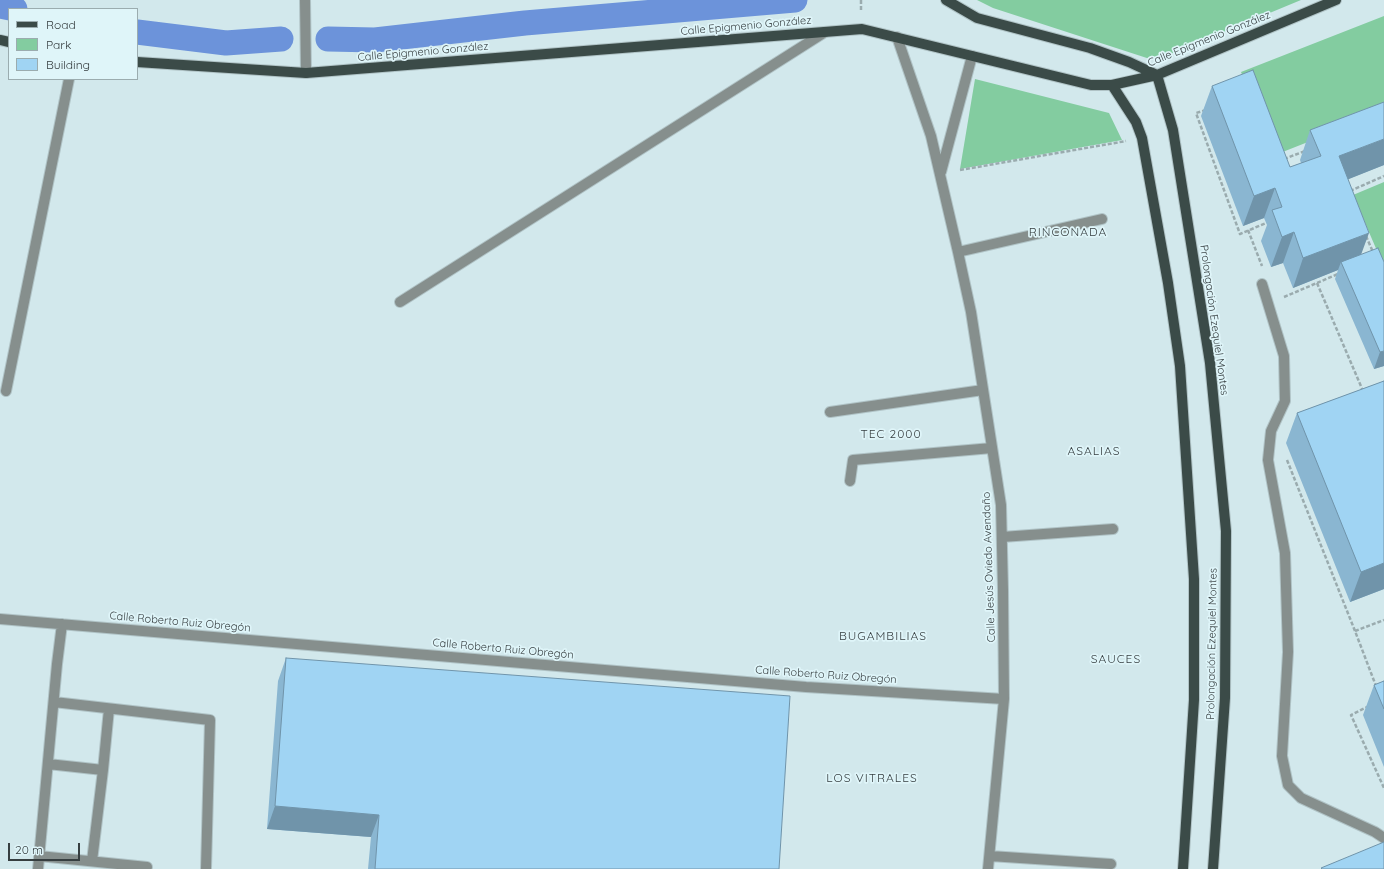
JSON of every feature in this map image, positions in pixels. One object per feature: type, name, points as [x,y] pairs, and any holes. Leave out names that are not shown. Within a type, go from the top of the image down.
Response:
[{"type":"main road","points":[[946,0],[978,18],[1090,48],[1129,62],[1157,75]]},
{"type":"main road","name":"Calle Epigmenio González","points":[[138,62],[306,73],[862,29],[1091,85],[1112,85],[1157,75],[1336,0]]},
{"type":"main road","name":"Prolongación Ezequiel Montes","points":[[1157,75],[1173,130],[1210,363],[1226,531],[1225,698],[1213,869]]},
{"type":"main road","name":"Prolongación Ezequiel Montes","points":[[1112,85],[1136,122],[1142,138],[1168,283],[1180,366],[1194,579],[1194,700],[1183,869]]},
{"type":"street","points":[[305,0],[306,73]]},
{"type":"street","points":[[400,302],[825,32]]},
{"type":"street","name":"Calle Jesús Oviedo Avendaño","points":[[897,37],[931,136],[941,174],[971,312],[1001,505],[1004,699],[988,869]]},
{"type":"street","name":"Calle Jesús Oviedo Avendaño","points":[[941,174],[972,56]]},
{"type":"street","points":[[6,391],[69,80]]},
{"type":"street","points":[[958,252],[1102,220]]},
{"type":"street","points":[[1262,284],[1284,356],[1285,401],[1271,431],[1268,460],[1285,553],[1288,652],[1282,756],[1288,785],[1301,798],[1375,832],[1384,838]]},
{"type":"street","points":[[830,412],[983,390]]},
{"type":"street","points":[[850,481],[853,460],[992,448]]},
{"type":"street","points":[[1002,537],[1113,529]]},
{"type":"street","name":"Calle Roberto Ruiz Obregón","points":[[0,619],[806,687],[1004,699]]},
{"type":"street","points":[[38,869],[62,624]]},
{"type":"street","points":[[54,702],[210,720],[206,869]]},
{"type":"street","points":[[92,861],[109,709]]},
{"type":"street","points":[[48,764],[103,770]]},
{"type":"street","points":[[39,856],[147,867]]},
{"type":"street","points":[[990,856],[1111,864]]},
{"type":"path","points":[[1210,108],[1196,114],[1240,234],[1266,223]]},
{"type":"path","points":[[941,174],[1142,138]]},
{"type":"path","points":[[1280,160],[1310,149]]},
{"type":"path","points":[[1346,192],[1384,176]]},
{"type":"path","points":[[1364,232],[1376,259]]},
{"type":"path","points":[[1282,297],[1339,274]]},
{"type":"path","points":[[1317,283],[1363,392]]},
{"type":"path","points":[[1286,456],[1376,687]]},
{"type":"path","points":[[1355,631],[1384,620]]},
{"type":"path","points":[[1375,704],[1351,714],[1384,788]]},
{"type":"green space","points":[[977,0],[1301,0],[1153,60],[993,8]]},
{"type":"green space","points":[[1384,16],[1384,112],[1275,155],[1241,72]]},
{"type":"green space","points":[[975,79],[1109,113],[1122,140],[960,169]]},
{"type":"green space","points":[[1384,182],[1384,267],[1353,195]]},
{"type":"building","points":[[1253,70],[1290,167],[1321,156],[1310,130],[1384,102],[1384,139],[1339,156],[1369,233],[1303,258],[1294,232],[1282,237],[1272,210],[1282,207],[1275,188],[1254,196],[1212,86]]},
{"type":"building","points":[[1378,248],[1384,262],[1384,351],[1380,352],[1341,262]]},
{"type":"building","points":[[1384,381],[1384,563],[1361,572],[1297,413]]},
{"type":"building","points":[[286,658],[790,696],[779,869],[375,869],[379,815],[275,806]]},
{"type":"building","points":[[1384,681],[1384,709],[1374,685]]},
{"type":"building","points":[[1384,842],[1384,869],[1321,868]]},
{"type":"waterway","points":[[328,39],[375,40],[525,23],[795,0]]},
{"type":"waterway","points":[[0,6],[10,8]]},
{"type":"waterway","points":[[138,32],[226,43],[281,39]]},
{"type":"district","name":"RINCONADA","points":[[1068,232]]},
{"type":"district","name":"TEC 2000","points":[[891,434]]},
{"type":"district","name":"ASALIAS","points":[[1094,451]]},
{"type":"district","name":"BUGAMBILIAS","points":[[883,636]]},
{"type":"district","name":"SAUCES","points":[[1116,659]]},
{"type":"district","name":"LOS VITRALES","points":[[872,778]]}]
